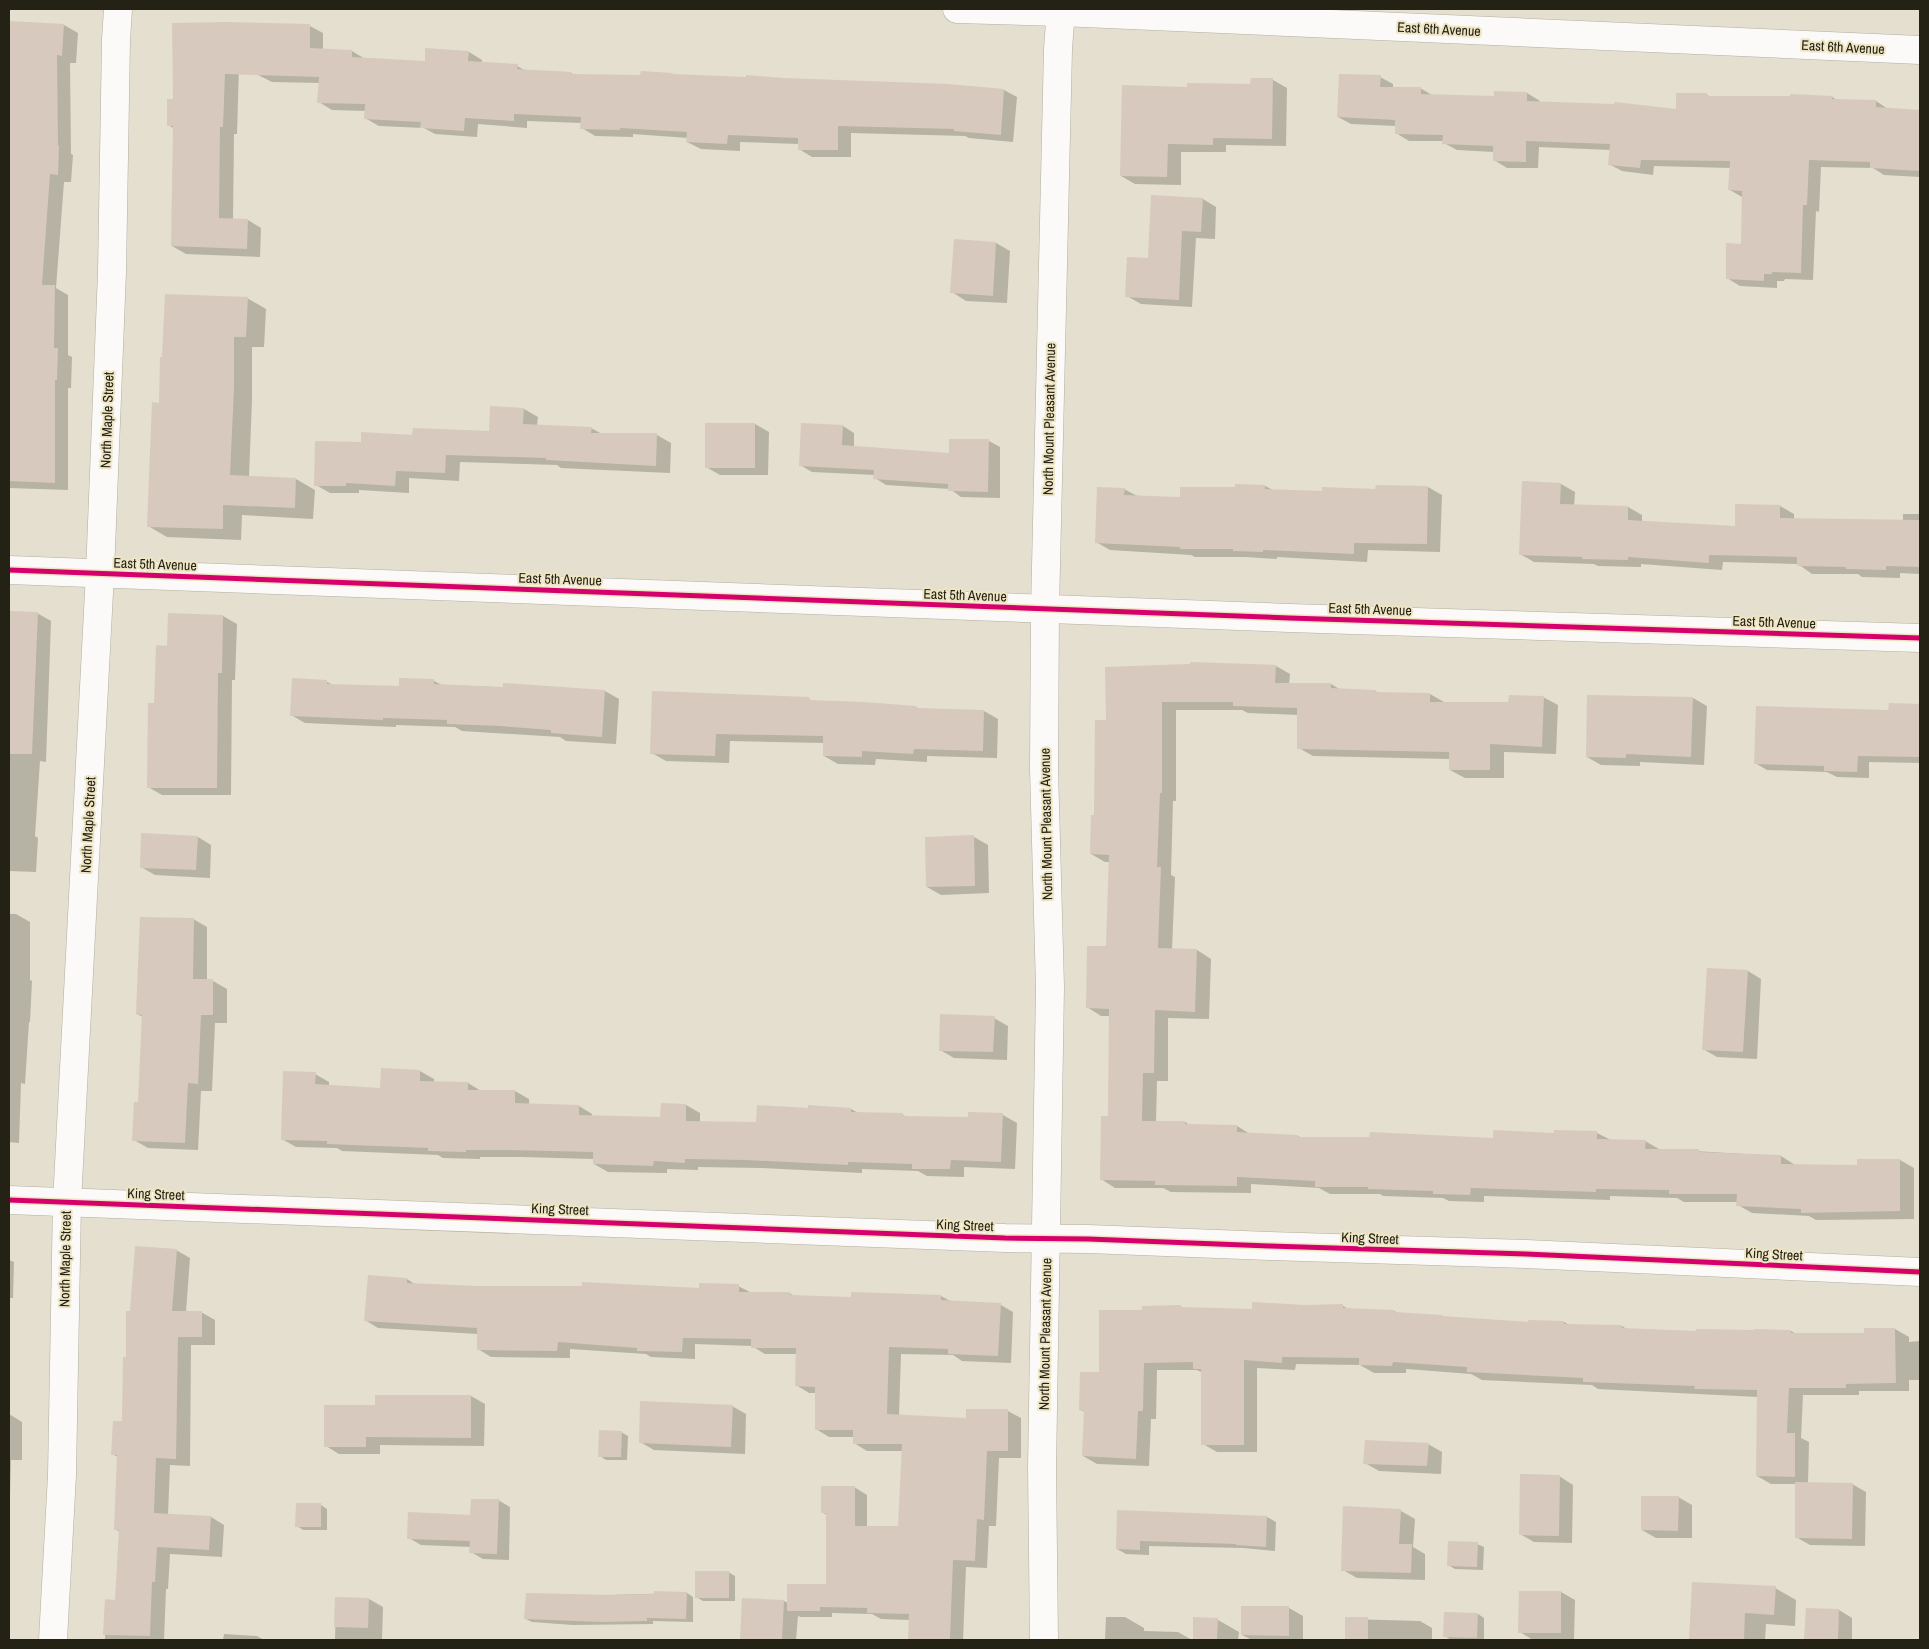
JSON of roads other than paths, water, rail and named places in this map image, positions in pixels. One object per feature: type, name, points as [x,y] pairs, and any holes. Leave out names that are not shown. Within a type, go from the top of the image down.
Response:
[{"type":"street","name":"North Maple Street","points":[[53,1640],[62,1475],[67,1202],[100,573],[112,272],[118,9]]},
{"type":"street","name":"East 6th Avenue","points":[[957,9],[1061,10],[1920,50]]},
{"type":"street","name":"North Mount Pleasant Avenue","points":[[1044,1640],[1042,1468],[1050,987],[1044,769],[1044,609],[1058,49],[1061,10]]},
{"type":"street","name":"East 5th Avenue","points":[[9,570],[1044,609],[1920,638]]},
{"type":"street","name":"King Street","points":[[9,1200],[1005,1238],[1526,1254],[1920,1272]]}]
